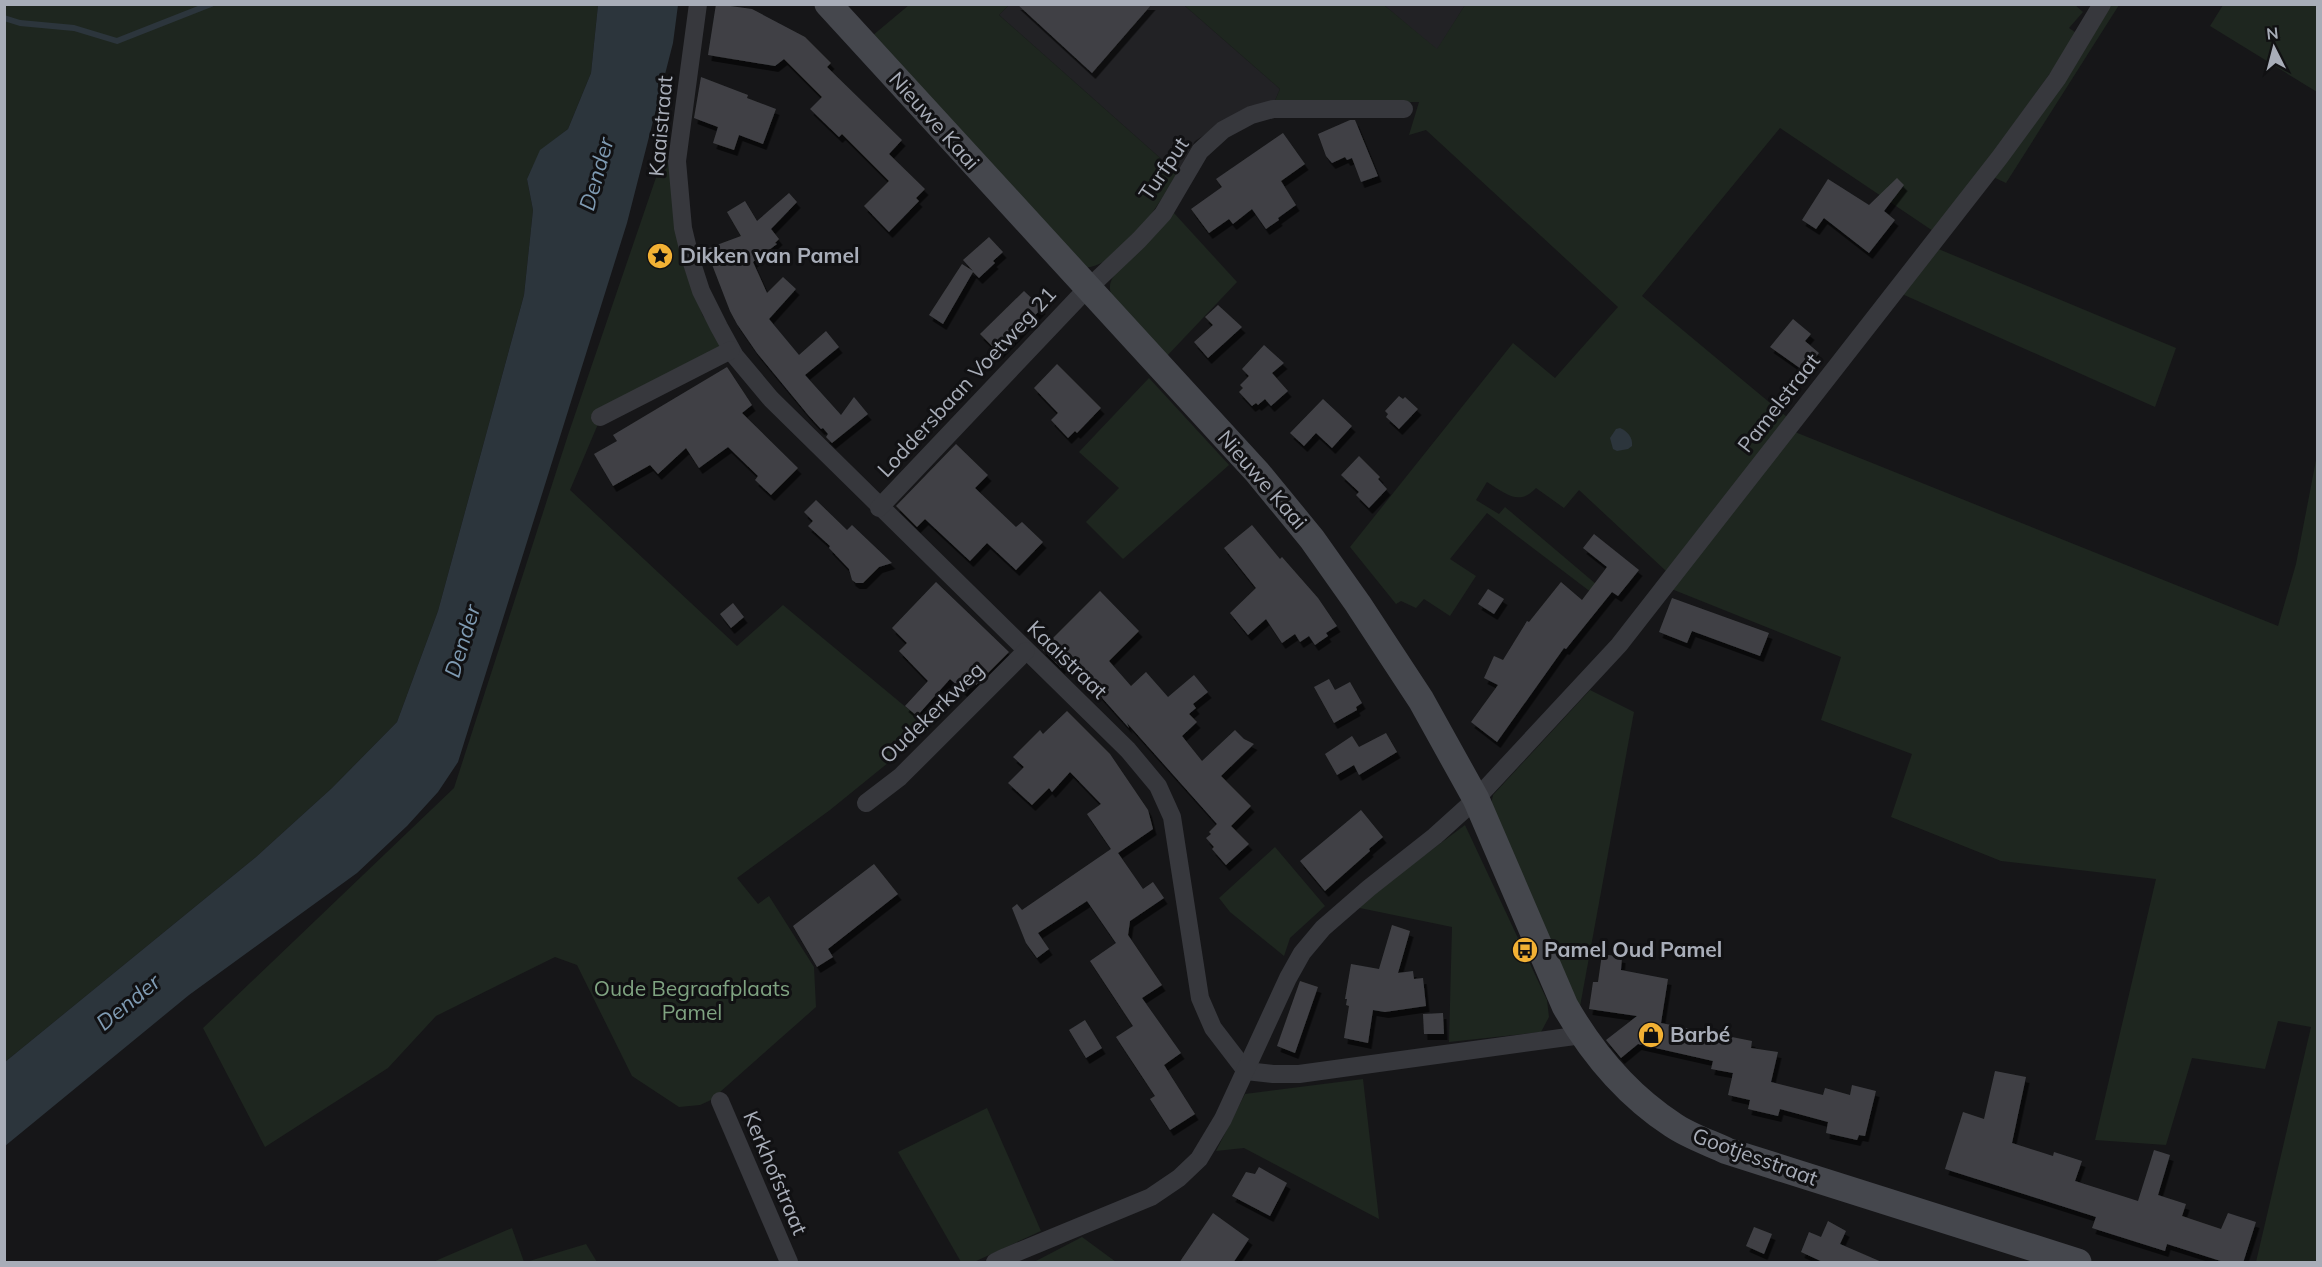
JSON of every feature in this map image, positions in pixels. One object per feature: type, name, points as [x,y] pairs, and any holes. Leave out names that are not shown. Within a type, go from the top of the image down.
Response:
[{"type":"main road","name":"Nieuwe Kaai","points":[[828,4],[959,150],[1257,472],[1312,539],[1421,700],[1566,1006],[1582,1035]]},
{"type":"main road","name":"Gootjesstraat","points":[[1582,1035],[1599,1058],[1630,1091],[1674,1125],[1727,1151],[2078,1263]]},
{"type":"street","name":"Kaaistraat","points":[[698,4],[677,161],[678,192],[690,256],[701,291],[731,350],[771,399],[879,508],[1128,750],[1158,786],[1172,817],[1200,998],[1212,1028],[1246,1071]]},
{"type":"street","name":"Pamelstraat","points":[[995,1263],[1003,1257],[1151,1197],[1179,1178],[1199,1159],[1223,1119],[1288,978],[1302,953],[1323,928],[1435,836],[1470,804],[1619,645],[2000,157],[2057,79],[2102,4]]},
{"type":"street","name":"Turfput","points":[[1088,288],[1163,214],[1200,151],[1223,130],[1251,115],[1273,110],[1404,109]]},
{"type":"street","name":"Loddersbaan Voetweg 21","points":[[879,508],[1088,288]]},
{"type":"street","points":[[600,417],[731,350]]},
{"type":"street","name":"Oudekerkweg","points":[[866,803],[900,777],[1026,651]]},
{"type":"street","points":[[1246,1071],[1299,1074],[1582,1035]]},
{"type":"street","name":"Kerkhofstraat","points":[[720,1101],[789,1263]]},
{"type":"shaded area","points":[[1009,5],[1184,5],[1280,89],[1274,103],[1249,106],[1195,141],[1177,173],[999,15]]},
{"type":"shaded area","points":[[1384,5],[1465,5],[1437,50]]},
{"type":"green space","points":[[2074,4],[2083,12],[2069,28],[2078,34],[1936,233],[1780,128],[1642,296],[1787,417],[1666,571],[1579,490],[1564,508],[1536,488],[1524,497],[1518,497],[1506,494],[1487,482],[1476,500],[1499,514],[1505,507],[1603,590],[1596,596],[1487,513],[1450,559],[1476,576],[1450,616],[1424,599],[1416,608],[1401,601],[1396,604],[1350,547],[1513,343],[1555,378],[1618,307],[1426,130],[1409,135],[1419,102],[1274,103],[1280,89],[1184,5],[1384,5],[1437,49],[1465,5]]},
{"type":"green space","points":[[5,5],[598,5],[591,73],[568,129],[541,150],[527,179],[533,210],[524,295],[438,611],[397,722],[332,788],[256,857],[5,1062]]},
{"type":"green space","points":[[909,5],[1009,5],[999,15],[1177,173],[1150,216],[1126,245],[1112,257],[1098,265],[1083,268],[872,36]]},
{"type":"green space","points":[[2108,5],[2119,5],[2006,183],[1991,176]]},
{"type":"green space","points":[[2223,5],[2317,5],[2317,92],[2210,26]]},
{"type":"green space","name":"Oude Begraafplaats Pamel","points":[[663,157],[669,159],[682,262],[703,316],[731,350],[601,417],[570,490],[737,646],[783,605],[931,728],[830,810],[737,878],[758,904],[769,896],[814,967],[816,1007],[711,1100],[700,1105],[679,1107],[632,1076],[577,965],[555,957],[436,1016],[388,1068],[265,1147],[203,1028],[454,788],[569,432]]},
{"type":"green space","points":[[1173,212],[1237,282],[1165,358],[1113,300],[1110,287],[1115,274]]},
{"type":"green space","points":[[1936,248],[2176,348],[2155,407],[1902,294]]},
{"type":"green space","points":[[1149,378],[1229,465],[1123,559],[1086,522],[1119,488],[1079,452]]},
{"type":"green space","points":[[1795,432],[2278,626],[2296,564],[2317,455],[2317,1262],[2256,1262],[2311,1027],[2278,1021],[2265,1069],[2192,1058],[2166,1145],[2095,1140],[2156,879],[2001,861],[1891,817],[1912,754],[1821,720],[1841,657],[1669,588]]},
{"type":"green space","points":[[1590,690],[1634,712],[1579,1012],[1491,805],[1493,795]]},
{"type":"green space","points":[[1465,825],[1547,1000],[1549,1017],[1541,1032],[1449,1042],[1452,927],[1355,907]]},
{"type":"green space","points":[[1275,847],[1325,906],[1290,938],[1284,956],[1230,912],[1219,898]]},
{"type":"green space","points":[[1363,1079],[1379,1219],[1244,1148],[1216,1151],[1245,1094]]},
{"type":"green space","points":[[987,1108],[1041,1231],[974,1262],[961,1262],[898,1152]]},
{"type":"green space","points":[[512,1228],[524,1262],[433,1262]]},
{"type":"green space","points":[[1082,1237],[1116,1262],[1034,1262]]},
{"type":"green space","points":[[586,1244],[597,1262],[526,1262]]},
{"type":"water","name":"Dender","points":[[598,5],[678,5],[673,43],[627,223],[458,762],[438,792],[407,826],[357,873],[189,995],[5,1146],[5,1062],[256,857],[332,788],[397,722],[438,611],[524,295],[533,210],[527,179],[540,150],[568,129],[591,73]]},
{"type":"water","points":[[1620,428],[1629,435],[1632,446],[1617,451],[1613,449],[1610,438],[1616,429]]},
{"type":"building","points":[[716,4],[752,9],[805,37],[831,63],[827,67],[902,140],[889,154],[925,189],[916,198],[919,201],[889,232],[864,206],[889,181],[842,134],[839,137],[810,109],[822,97],[784,59],[775,66],[708,55]]},
{"type":"building","points":[[1017,4],[1152,4],[1092,73]]},
{"type":"building","points":[[701,77],[748,95],[747,98],[776,109],[763,144],[739,135],[734,150],[713,143],[718,127],[694,118]]},
{"type":"building","points":[[1355,120],[1378,176],[1361,182],[1352,158],[1347,160],[1345,157],[1332,163],[1326,156],[1318,134]]},
{"type":"building","points":[[1283,133],[1305,164],[1281,181],[1296,205],[1266,229],[1252,209],[1233,224],[1229,219],[1209,233],[1191,209],[1222,187],[1216,179]]},
{"type":"building","points":[[1897,178],[1904,185],[1884,211],[1895,220],[1869,253],[1824,218],[1816,229],[1802,220],[1828,179],[1869,205]]},
{"type":"building","points":[[789,193],[797,202],[771,229],[779,239],[775,243],[777,244],[753,262],[767,293],[783,277],[796,289],[769,319],[799,355],[826,331],[839,347],[805,375],[841,415],[854,397],[868,414],[832,443],[826,437],[828,434],[809,416],[757,353],[737,324],[706,249],[741,236],[727,212],[745,201],[757,221]]},
{"type":"building","points":[[989,237],[1003,252],[979,278],[973,272],[943,324],[929,315],[962,264],[973,271],[963,260]]},
{"type":"building","points":[[1024,291],[1042,308],[999,353],[980,334]]},
{"type":"building","points":[[1218,305],[1242,327],[1208,358],[1194,342],[1213,325],[1205,317]]},
{"type":"building","points":[[1793,319],[1811,334],[1805,341],[1819,353],[1804,371],[1770,347]]},
{"type":"building","points":[[1264,345],[1284,363],[1272,373],[1288,391],[1271,406],[1265,399],[1258,405],[1256,403],[1252,406],[1239,392],[1243,388],[1240,385],[1249,376],[1242,369]]},
{"type":"building","points":[[1057,364],[1101,408],[1077,433],[1075,431],[1068,438],[1051,420],[1058,413],[1034,388]]},
{"type":"building","points":[[727,367],[752,405],[742,413],[798,468],[771,495],[755,480],[758,476],[728,447],[699,468],[686,448],[658,474],[650,465],[613,486],[594,454],[617,441],[613,435]]},
{"type":"building","points":[[1399,396],[1403,399],[1405,397],[1418,409],[1399,429],[1386,417],[1388,414],[1385,411]]},
{"type":"building","points":[[1323,399],[1352,426],[1332,448],[1316,433],[1304,446],[1290,433]]},
{"type":"building","points":[[956,444],[988,475],[975,488],[1016,527],[1022,522],[1043,542],[1016,570],[987,543],[970,561],[925,519],[917,527],[896,506]]},
{"type":"building","points":[[1359,456],[1380,477],[1378,479],[1387,489],[1369,508],[1356,495],[1359,492],[1341,475]]},
{"type":"building","points":[[816,500],[847,530],[852,525],[892,563],[879,567],[863,583],[856,583],[852,580],[849,569],[829,548],[830,546],[808,526],[813,521],[804,512]]},
{"type":"building","points":[[1252,525],[1280,559],[1282,557],[1318,598],[1337,626],[1326,633],[1328,636],[1315,645],[1309,636],[1300,642],[1295,634],[1282,643],[1266,619],[1248,635],[1230,613],[1256,588],[1224,548]]},
{"type":"building","points":[[1594,534],[1639,570],[1618,596],[1612,592],[1566,649],[1564,648],[1497,742],[1471,722],[1498,685],[1484,678],[1494,656],[1503,660],[1527,621],[1529,622],[1561,582],[1582,600],[1607,567],[1583,548]]},
{"type":"building","points":[[936,582],[1009,652],[976,685],[965,692],[950,679],[917,716],[905,706],[928,681],[899,651],[907,643],[892,628]]},
{"type":"building","points":[[1488,589],[1504,599],[1494,614],[1478,604]]},
{"type":"building","points":[[1100,591],[1139,631],[1109,661],[1131,686],[1146,672],[1168,697],[1194,675],[1208,692],[1193,704],[1196,708],[1189,714],[1197,722],[1182,736],[1202,761],[1235,730],[1244,739],[1254,744],[1221,776],[1251,806],[1231,826],[1249,844],[1226,865],[1206,838],[1217,824],[1069,661],[1061,668],[1042,649]]},
{"type":"building","points":[[1672,598],[1769,633],[1760,656],[1692,631],[1687,643],[1659,632]]},
{"type":"building","points":[[733,603],[744,617],[731,628],[720,614]]},
{"type":"building","points":[[1329,679],[1335,690],[1350,682],[1362,703],[1356,707],[1357,710],[1334,723],[1314,687]]},
{"type":"building","points":[[1067,711],[1110,754],[1148,810],[1153,829],[1118,853],[1143,889],[1153,882],[1164,898],[1130,921],[1128,935],[1162,985],[1142,998],[1181,1053],[1164,1065],[1195,1114],[1170,1130],[1150,1099],[1155,1096],[1116,1037],[1133,1026],[1090,961],[1116,943],[1087,901],[1038,933],[1049,949],[1037,958],[1026,943],[1012,908],[1017,904],[1022,910],[1111,849],[1087,814],[1101,804],[1070,772],[1052,792],[1049,788],[1032,805],[1008,783],[1024,767],[1013,757],[1040,730],[1043,734]]},
{"type":"building","points":[[1386,733],[1397,752],[1359,775],[1354,765],[1337,775],[1325,754],[1352,736],[1359,747]]},
{"type":"building","points":[[1361,810],[1383,837],[1325,891],[1300,861]]},
{"type":"building","points":[[874,864],[898,894],[828,949],[833,957],[817,967],[793,926]]},
{"type":"building","points":[[1392,925],[1410,931],[1398,973],[1413,971],[1414,979],[1423,978],[1426,1006],[1385,1012],[1373,1010],[1368,1043],[1344,1038],[1349,1006],[1346,1005],[1347,999],[1345,999],[1351,964],[1379,969]]},
{"type":"building","points":[[1602,954],[1622,957],[1621,970],[1668,979],[1661,1023],[1752,1041],[1751,1048],[1778,1052],[1771,1082],[1823,1095],[1825,1088],[1850,1095],[1852,1085],[1876,1091],[1865,1136],[1859,1135],[1857,1140],[1826,1133],[1828,1122],[1780,1109],[1778,1116],[1748,1109],[1750,1100],[1728,1095],[1733,1073],[1711,1069],[1713,1061],[1638,1044],[1621,1058],[1606,1040],[1637,1016],[1589,1009],[1593,982],[1598,982]]},
{"type":"building","points":[[1300,981],[1318,987],[1295,1053],[1277,1046]]},
{"type":"building","points":[[1443,1013],[1444,1034],[1424,1034],[1423,1014]]},
{"type":"building","points":[[1085,1020],[1102,1048],[1086,1058],[1069,1030]]},
{"type":"building","points":[[1995,1071],[2026,1077],[2012,1143],[2053,1156],[2054,1152],[2082,1161],[2075,1181],[2138,1201],[2154,1150],[2170,1155],[2158,1195],[2186,1204],[2182,1216],[2221,1229],[2228,1213],[2256,1222],[2243,1263],[2227,1263],[2167,1244],[2165,1251],[2092,1228],[2096,1217],[1945,1169],[1963,1112],[1984,1119]]},
{"type":"building","points":[[1259,1167],[1287,1183],[1270,1216],[1232,1196],[1246,1172],[1255,1174]]},
{"type":"building","points":[[1213,1213],[1249,1239],[1233,1263],[1179,1263]]},
{"type":"building","points":[[1828,1221],[1846,1231],[1840,1244],[1884,1263],[1825,1263],[1801,1252],[1809,1232],[1821,1237]]},
{"type":"building","points":[[1754,1227],[1772,1234],[1764,1254],[1746,1246]]},
{"type":"waterway","points":[[4,18],[20,23],[74,28],[117,41],[211,4]]},
{"type":"place","name":"Dikken van Pamel","points":[[660,256]]},
{"type":"place","name":"Pamel Oud Pamel","points":[[1525,950]]},
{"type":"place","name":"Barbé","points":[[1651,1035]]}]
